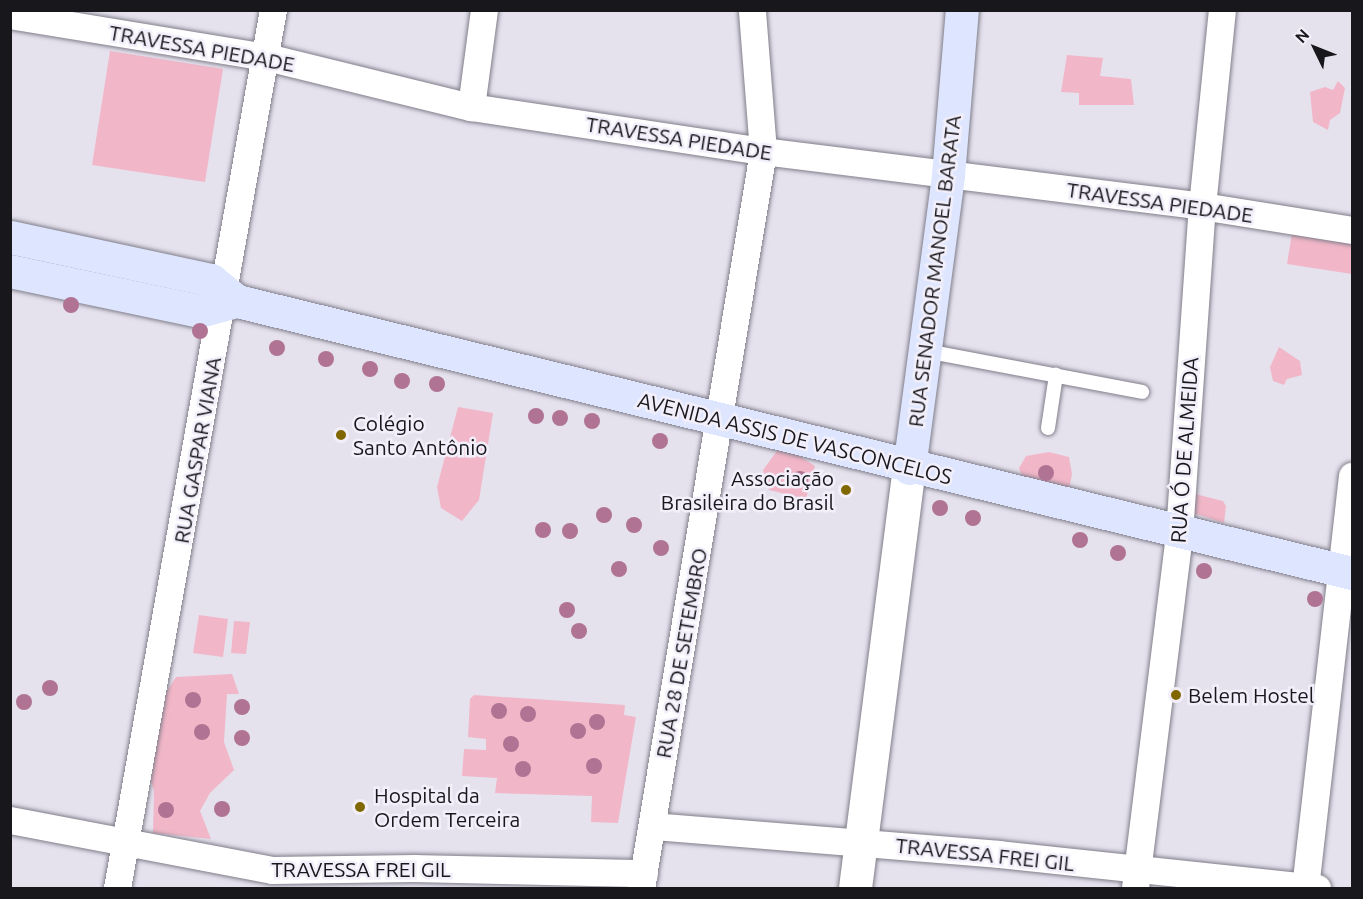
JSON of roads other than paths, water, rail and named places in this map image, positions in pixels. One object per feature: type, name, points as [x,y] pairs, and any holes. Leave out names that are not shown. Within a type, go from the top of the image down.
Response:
[{"type":"main road","name":"RUA SENADOR MANOEL BARATA","points":[[855,888],[859,842],[948,175],[962,10]]},
{"type":"main road","name":"AVENIDA ASSIS DE VASCONCELOS","points":[[10,237],[211,280],[229,300]]},
{"type":"main road","name":"AVENIDA ASSIS DE VASCONCELOS","points":[[10,271],[199,311],[229,300],[721,417],[909,468],[1346,571]]},
{"type":"street","name":"RUA GASPAR VIANA","points":[[117,888],[229,300],[273,10]]},
{"type":"street","points":[[471,107],[484,10]]},
{"type":"street","name":"RUA 28 DE SETEMBRO","points":[[643,881],[763,151],[752,10]]},
{"type":"street","name":"RUA Ó DE ALMEIDA","points":[[1136,879],[1179,533],[1202,206],[1222,10]]},
{"type":"street","name":"TRAVESSA PIEDADE","points":[[10,15],[267,57],[471,107],[763,151],[1202,206],[1353,230]]},
{"type":"street","points":[[1309,888],[1346,571],[1353,476]]},
{"type":"street","name":"TRAVESSA FREI GIL","points":[[10,820],[125,840],[272,879],[415,868],[643,881]]},
{"type":"street","name":"TRAVESSA FREI GIL","points":[[652,826],[859,842],[1136,879],[1309,888]]},
{"type":"lane","points":[[926,351],[1142,392]]},
{"type":"lane","points":[[1048,428],[1056,375]]},
{"type":"place","name":"Colégio Santo Antônio","points":[[341,435]]},
{"type":"place","name":"Associação Brasileira do Brasil","points":[[846,490]]},
{"type":"place","name":"Belem Hostel","points":[[1176,695]]},
{"type":"place","name":"Hospital da Ordem Terceira","points":[[360,807]]}]
